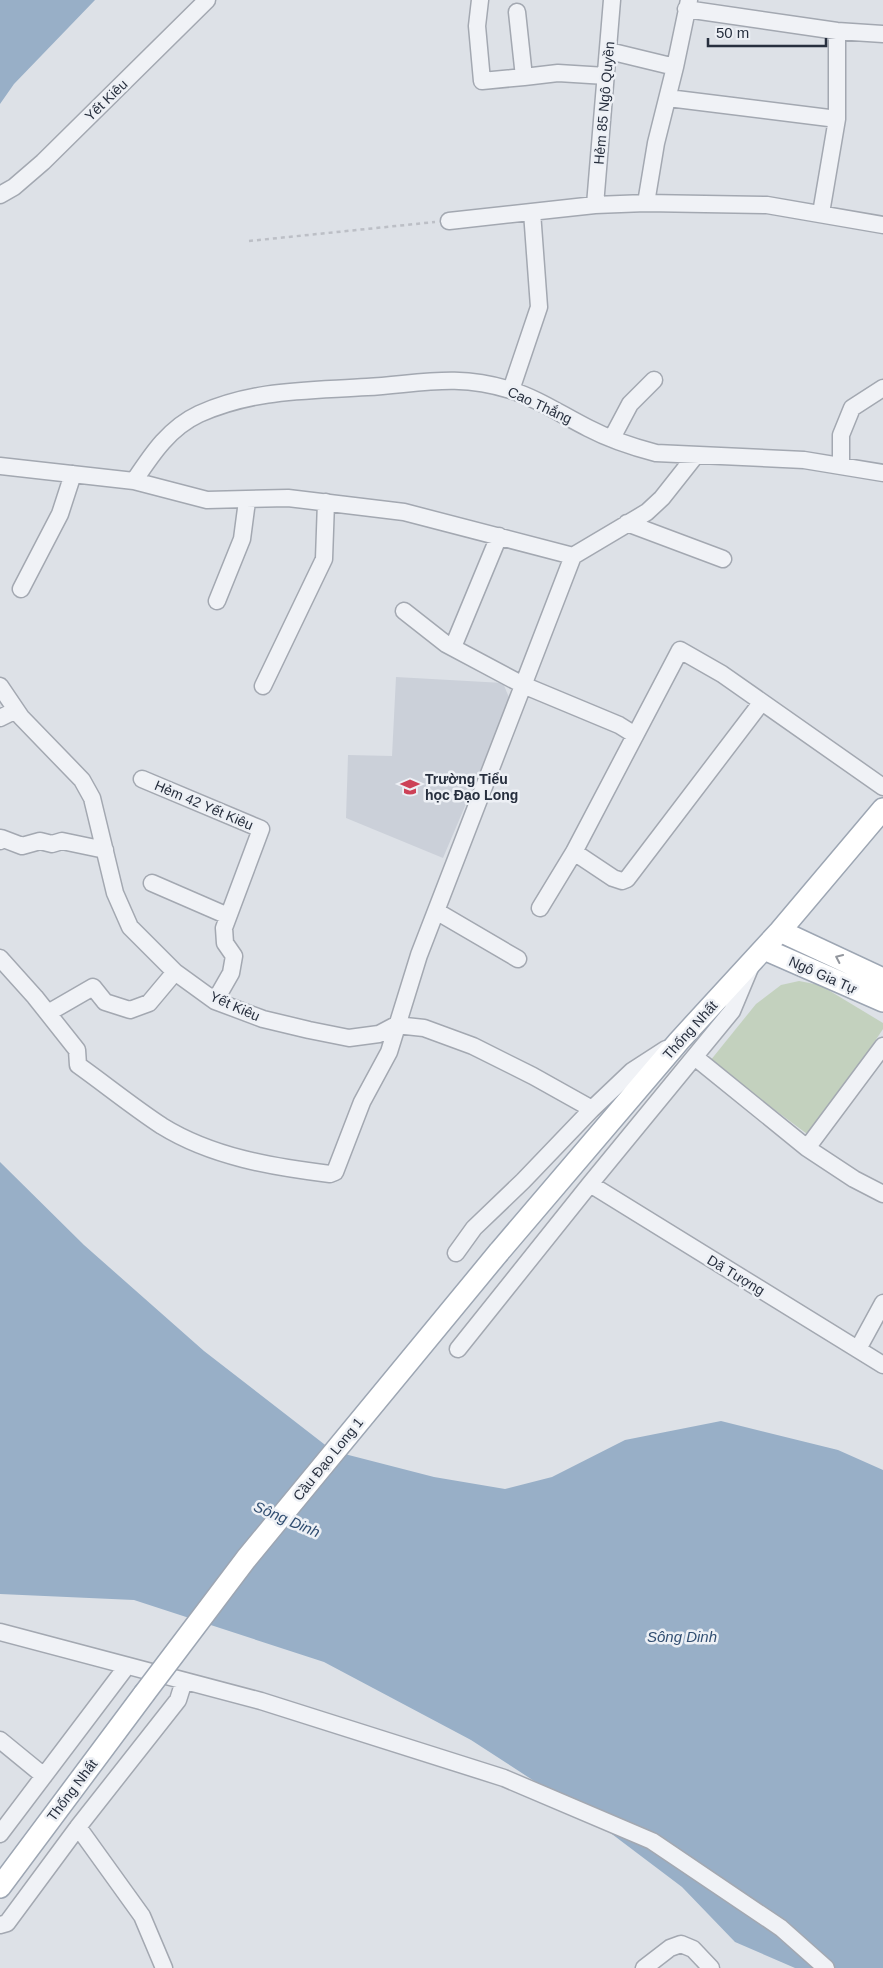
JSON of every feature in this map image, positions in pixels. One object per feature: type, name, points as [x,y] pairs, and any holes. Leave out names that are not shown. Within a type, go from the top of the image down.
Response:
[{"type":"main road","name":"Thống Nhất","points":[[499,1252],[679,1042],[780,931],[883,809]]},
{"type":"main road","name":"Ngô Gia Tự","points":[[780,931],[883,979]]},
{"type":"main road","name":"Ngô Gia Tự","points":[[758,955],[883,1001]]},
{"type":"main road","name":"Cầu Đạo Long 1","points":[[144,1694],[246,1560],[499,1252]]},
{"type":"main road","name":"Thống Nhất","points":[[0,1887],[144,1694]]},
{"type":"street","name":"Yết Kiêu","points":[[0,195],[14,187],[43,162],[207,0]]},
{"type":"street","points":[[480,0],[477,26],[482,81],[558,73],[606,76]]},
{"type":"street","name":"Hẻm 85 Ngô Quyền","points":[[595,205],[612,0]]},
{"type":"street","points":[[646,203],[656,143],[676,66],[687,5],[837,31],[883,34]]},
{"type":"street","points":[[518,12],[524,77]]},
{"type":"street","points":[[821,213],[837,119],[837,31]]},
{"type":"street","points":[[609,51],[676,66]]},
{"type":"street","points":[[668,98],[837,119]]},
{"type":"street","points":[[449,221],[595,205],[646,203],[767,204],[883,225]]},
{"type":"street","points":[[511,390],[539,306],[532,212]]},
{"type":"street","name":"Cao Thắng","points":[[134,481],[153,452],[170,432],[198,414],[249,398],[295,390],[368,387],[445,379],[473,381],[511,390],[612,438],[656,453],[804,460],[883,473]]},
{"type":"street","points":[[612,438],[630,404],[654,380]]},
{"type":"street","points":[[841,466],[841,436],[852,408],[883,388]]},
{"type":"street","points":[[0,958],[48,1013],[77,1050],[78,1066],[163,1126],[198,1144],[236,1157],[289,1169],[330,1174],[335,1172],[362,1102],[389,1052],[396,1025],[436,910],[573,556],[647,512],[662,498],[696,454]]},
{"type":"street","points":[[0,466],[134,481],[207,500],[247,501],[288,498],[404,512],[573,556]]},
{"type":"street","points":[[20,590],[60,514],[73,474]]},
{"type":"street","points":[[217,600],[242,539],[247,501]]},
{"type":"street","points":[[264,686],[324,559],[326,502]]},
{"type":"street","points":[[627,523],[723,559]]},
{"type":"street","points":[[453,647],[499,536]]},
{"type":"street","points":[[404,611],[453,647],[523,685],[619,725],[635,736]]},
{"type":"street","points":[[540,908],[574,852],[680,650],[722,674],[883,787]]},
{"type":"street","name":"Yết Kiêu","points":[[0,686],[16,710],[82,780],[92,798],[115,893],[130,927],[175,972],[215,1000],[263,1019],[350,1038],[379,1034],[396,1025],[424,1028],[473,1046],[533,1076],[592,1109]]},
{"type":"street","points":[[574,852],[613,878],[622,881],[627,878],[761,703]]},
{"type":"street","points":[[0,718],[16,710]]},
{"type":"street","name":"Hẻm 42 Yết Kiêu","points":[[142,779],[261,829],[224,928],[225,943],[234,956],[231,972],[215,1000]]},
{"type":"street","points":[[0,841],[1,838],[22,846],[40,841],[52,844],[62,841],[105,850]]},
{"type":"street","points":[[152,883],[228,916]]},
{"type":"street","points":[[436,910],[518,960]]},
{"type":"street","points":[[458,1348],[732,1012],[758,955]]},
{"type":"street","points":[[48,1013],[93,987],[105,1002],[130,1010],[149,1003],[175,972]]},
{"type":"street","points":[[456,1252],[474,1228],[523,1182],[592,1109],[632,1071],[679,1042]]},
{"type":"street","points":[[807,1148],[883,1046]]},
{"type":"street","points":[[696,1058],[807,1148],[854,1179],[883,1194]]},
{"type":"street","name":"Dã Tượng","points":[[590,1184],[883,1365]]},
{"type":"street","points":[[858,1349],[883,1303]]},
{"type":"street","points":[[0,1632],[261,1701],[504,1778],[652,1841],[781,1928],[826,1968]]},
{"type":"street","points":[[0,1834],[127,1666]]},
{"type":"street","points":[[0,1925],[7,1923],[78,1827],[178,1700],[184,1681]]},
{"type":"street","points":[[0,1740],[44,1776]]},
{"type":"street","points":[[78,1827],[142,1916],[164,1968]]},
{"type":"street","points":[[644,1968],[670,1948],[681,1944],[693,1949],[711,1968]]},
{"type":"path","points":[[249,241],[449,221]]},
{"type":"shaded area","name":"Trường Tiểu học Đạo Long","points":[[396,677],[503,683],[510,700],[443,858],[346,818],[348,755],[392,756]]},
{"type":"green space","points":[[799,981],[820,985],[883,1023],[883,1029],[811,1137],[710,1061],[756,1004],[781,985]]},
{"type":"water","points":[[0,0],[95,0],[14,84],[0,104]]},
{"type":"water","name":"Sông Dinh","points":[[0,1162],[84,1245],[204,1351],[333,1451],[434,1477],[505,1489],[552,1477],[625,1440],[721,1421],[838,1450],[883,1470],[883,1968],[795,1968],[735,1942],[682,1887],[588,1816],[471,1740],[324,1662],[134,1600],[0,1594]]},
{"type":"place","name":"Trường Tiểu học Đạo Long","points":[[410,787]]}]
